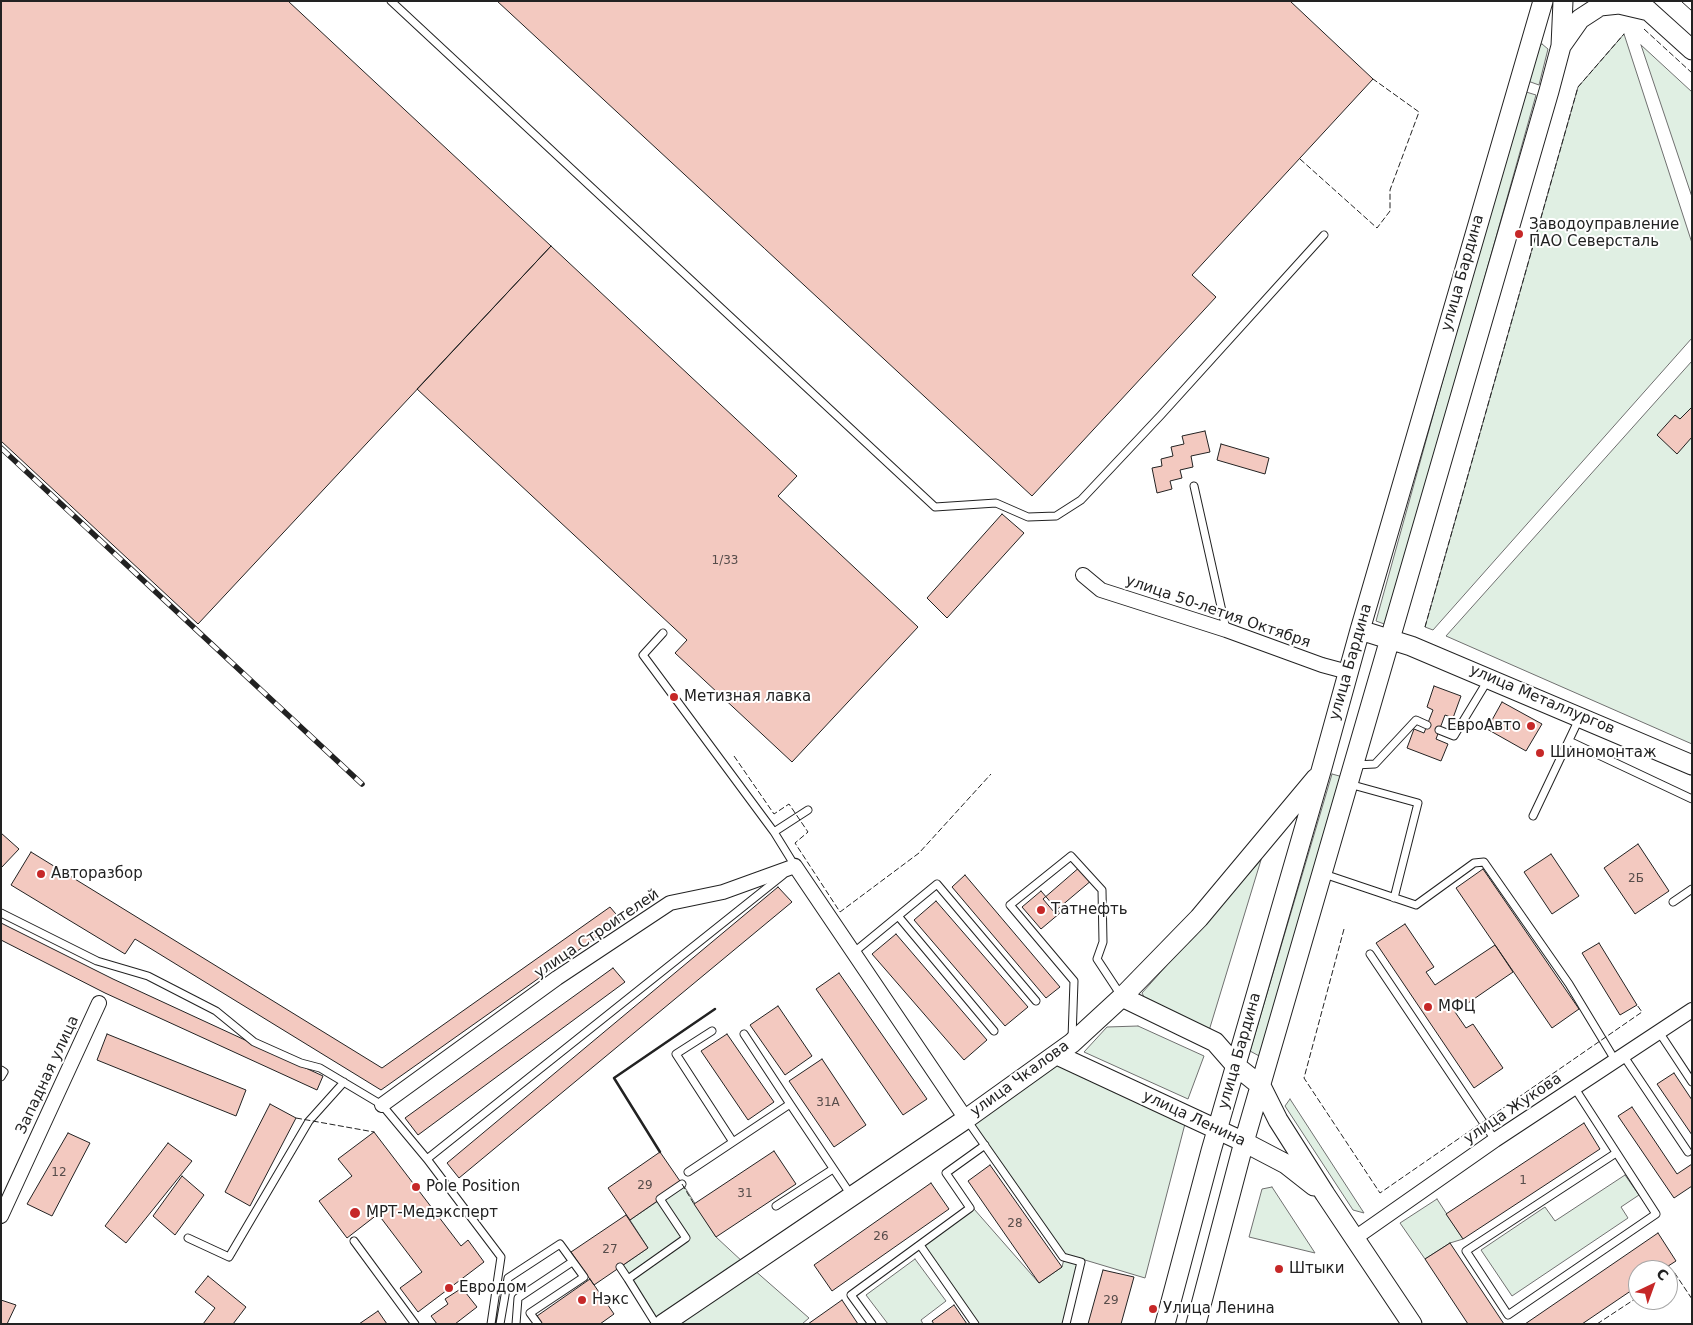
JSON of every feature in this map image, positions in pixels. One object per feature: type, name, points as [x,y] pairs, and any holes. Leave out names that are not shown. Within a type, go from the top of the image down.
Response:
[{"type":"main road","name":"улица Бардина","points":[[1196,1324],[1244,1142],[1561,46],[1563,1]]},
{"type":"main road","name":"улица Бардина","points":[[1165,1324],[1217,1129],[1321,771],[1539,3]]},
{"type":"main road","points":[[1561,46],[1580,19],[1600,6],[1619,4],[1644,6],[1692,50]]},
{"type":"main road","points":[[1474,234],[1505,242]]},
{"type":"main road","name":"улица Металлургов","points":[[1360,630],[1390,639],[1490,678],[1692,765]]},
{"type":"main road","name":"улица Чкалова","points":[[663,1324],[966,1118],[1072,1043],[1122,997],[1198,918],[1321,771]]},
{"type":"main road","name":"улица Ленина","points":[[1122,997],[1215,1042],[1236,1066],[1261,1086],[1278,1120],[1324,1194],[1412,1324]]},
{"type":"main road","name":"улица Ленина","points":[[1057,1055],[1244,1142],[1286,1164],[1324,1194]]},
{"type":"street","name":"улица 50-летия Октября","points":[[1083,575],[1100,590],[1226,630],[1322,665],[1348,672]]},
{"type":"street","points":[[795,866],[966,1118]]},
{"type":"street","name":"улица Строителей","points":[[382,1105],[557,978],[670,903],[723,892],[795,866]]},
{"type":"street","name":"Западная улица","points":[[1,1216],[6,1193],[99,1003]]},
{"type":"street","name":"улица Жукова","points":[[1355,1238],[1495,1140],[1692,1010]]},
{"type":"lane","points":[[391,1],[935,507],[996,504],[1028,517],[1056,516],[1080,500],[1161,416],[1324,235]]},
{"type":"lane","points":[[1194,486],[1226,630]]},
{"type":"lane","points":[[427,1159],[795,866],[774,832],[643,655],[663,633]]},
{"type":"lane","points":[[1439,730],[1454,736],[1490,678]]},
{"type":"lane","points":[[1532,816],[1581,716]]},
{"type":"lane","points":[[1353,765],[1375,764],[1416,720],[1427,725]]},
{"type":"lane","points":[[1569,741],[1692,799]]},
{"type":"lane","points":[[1347,783],[1418,804],[1394,898]]},
{"type":"lane","points":[[774,832],[808,810]]},
{"type":"lane","points":[[1072,1043],[1074,981],[1010,905],[1071,856],[1102,890],[1103,942],[1097,959],[1122,997]]},
{"type":"lane","points":[[1322,873],[1416,905],[1474,863],[1484,862],[1619,1058],[1688,1152]]},
{"type":"lane","points":[[853,954],[937,884],[1036,1001]]},
{"type":"lane","points":[[1673,902],[1692,888]]},
{"type":"lane","points":[[1,913],[97,961],[148,976],[216,1011],[254,1042],[301,1064],[320,1068],[382,1105],[427,1159],[501,1257],[491,1324]]},
{"type":"lane","points":[[898,916],[994,1031]]},
{"type":"lane","points":[[1370,954],[1495,1140]]},
{"type":"lane","points":[[712,1030],[676,1054],[733,1142]]},
{"type":"lane","points":[[1659,1032],[1692,1082]]},
{"type":"lane","points":[[744,1034],[851,1196]]},
{"type":"lane","points":[[1,1070],[4,1072],[1,1077]]},
{"type":"lane","points":[[188,1238],[229,1257],[309,1121],[344,1082]]},
{"type":"lane","points":[[1574,1087],[1656,1214],[1508,1315],[1466,1251],[1616,1153]]},
{"type":"lane","points":[[688,1172],[790,1104]]},
{"type":"lane","points":[[966,1118],[1063,1257],[1081,1262],[1066,1324]]},
{"type":"lane","points":[[872,1324],[851,1295],[970,1208],[946,1173],[985,1145]]},
{"type":"lane","points":[[776,1206],[833,1169]]},
{"type":"lane","points":[[628,1278],[686,1238],[660,1199],[682,1184]]},
{"type":"lane","points":[[354,1241],[415,1324]]},
{"type":"lane","points":[[500,1324],[508,1278],[560,1244],[584,1278],[530,1313],[538,1324]]},
{"type":"lane","points":[[920,1245],[975,1324]]},
{"type":"lane","points":[[516,1324],[518,1298],[572,1262]]},
{"type":"lane","points":[[620,1267],[656,1324]]},
{"type":"green space","points":[[1624,34],[1692,243],[1692,338],[1433,630],[1425,627],[1578,87]]},
{"type":"green space","points":[[1542,44],[1548,49],[1539,85],[1525,80],[1535,46]]},
{"type":"green space","points":[[1641,45],[1692,92],[1692,197]]},
{"type":"green space","points":[[1523,91],[1536,95],[1387,625],[1376,621]]},
{"type":"green space","points":[[1692,361],[1692,744],[1446,636]]},
{"type":"green space","points":[[1332,774],[1343,777],[1261,1057],[1250,1051]]},
{"type":"green space","points":[[1261,860],[1208,1034],[1150,1009],[1142,993]]},
{"type":"green space","points":[[1138,1026],[1204,1056],[1188,1099],[1084,1052],[1107,1027]]},
{"type":"green space","points":[[1057,1061],[1186,1120],[1145,1278],[1065,1254],[971,1121]]},
{"type":"green space","points":[[1290,1099],[1364,1213],[1353,1210],[1285,1106]]},
{"type":"green space","points":[[1625,1175],[1639,1195],[1621,1207],[1628,1218],[1512,1296],[1481,1250],[1545,1207],[1555,1221]]},
{"type":"green space","points":[[684,1186],[716,1237],[744,1263],[658,1321],[631,1279],[690,1238],[663,1200]]},
{"type":"green space","points":[[1272,1187],[1315,1253],[1249,1237],[1262,1189]]},
{"type":"green space","points":[[1437,1199],[1463,1239],[1450,1243],[1425,1259],[1400,1223]]},
{"type":"green space","points":[[658,1201],[683,1237],[629,1275],[622,1266],[648,1248],[630,1220]]},
{"type":"green space","points":[[974,1209],[1039,1283],[1062,1267],[1064,1259],[1078,1264],[1063,1324],[978,1324],[923,1246]]},
{"type":"green space","points":[[915,1259],[946,1301],[921,1320],[923,1324],[888,1324],[866,1295]]},
{"type":"green space","points":[[753,1269],[809,1318],[802,1324],[673,1324]]},
{"type":"building","points":[[1,1],[288,1],[551,246],[198,624],[1,441]]},
{"type":"building","points":[[497,1],[1290,1],[1373,79],[1192,275],[1216,297],[1032,496]]},
{"type":"building","points":[[551,246],[797,476],[778,496],[918,627],[792,762],[675,653],[687,640],[417,389]]},
{"type":"building","points":[[1692,407],[1692,437],[1677,454],[1657,435],[1675,415],[1680,419]]},
{"type":"building","points":[[1205,431],[1210,452],[1191,456],[1193,467],[1180,470],[1182,478],[1170,481],[1172,489],[1157,493],[1152,468],[1162,466],[1161,459],[1173,456],[1171,447],[1184,444],[1182,436]]},
{"type":"building","points":[[1221,444],[1269,458],[1265,474],[1217,460]]},
{"type":"building","points":[[1002,514],[1024,533],[947,618],[927,598]]},
{"type":"building","points":[[1434,686],[1461,696],[1453,718],[1445,715],[1436,739],[1448,744],[1441,761],[1407,748],[1414,729],[1424,733],[1433,710],[1427,707]]},
{"type":"building","points":[[1502,702],[1542,724],[1526,751],[1487,729]]},
{"type":"building","points":[[1,833],[19,849],[1,868]]},
{"type":"building","points":[[1638,844],[1669,891],[1635,914],[1604,868]]},
{"type":"building","points":[[31,852],[382,1068],[610,907],[621,920],[381,1090],[135,939],[125,954],[11,885]]},
{"type":"building","points":[[1551,854],[1579,896],[1552,914],[1524,872]]},
{"type":"building","points":[[1081,866],[1092,880],[1054,912],[1043,899]]},
{"type":"building","points":[[1483,869],[1579,1009],[1552,1028],[1456,888]]},
{"type":"building","points":[[965,875],[1060,987],[1046,998],[952,887]]},
{"type":"building","points":[[778,887],[792,902],[459,1178],[447,1163]]},
{"type":"building","name":"Татнефть","points":[[1041,891],[1060,913],[1041,929],[1022,907]]},
{"type":"building","points":[[936,901],[1028,1007],[1005,1026],[914,920]]},
{"type":"building","points":[[1,923],[113,979],[323,1076],[317,1090],[105,993],[1,940]]},
{"type":"building","points":[[1405,924],[1434,967],[1426,972],[1435,985],[1495,945],[1513,972],[1455,1012],[1466,1028],[1473,1024],[1503,1068],[1474,1088],[1376,943]]},
{"type":"building","points":[[896,934],[987,1040],[964,1060],[872,954]]},
{"type":"building","points":[[1599,943],[1637,1005],[1620,1015],[1582,953]]},
{"type":"building","points":[[613,968],[625,982],[418,1135],[405,1118]]},
{"type":"building","points":[[839,973],[927,1099],[903,1115],[816,989]]},
{"type":"building","points":[[778,1006],[812,1056],[785,1075],[750,1025]]},
{"type":"building","points":[[107,1034],[246,1090],[236,1116],[97,1060]]},
{"type":"building","points":[[727,1034],[774,1102],[748,1120],[701,1051]]},
{"type":"building","points":[[822,1059],[866,1125],[834,1147],[789,1081]]},
{"type":"building","points":[[1674,1073],[1692,1100],[1692,1135],[1657,1084]]},
{"type":"building","points":[[270,1104],[296,1118],[250,1206],[225,1192]]},
{"type":"building","points":[[1632,1107],[1677,1174],[1692,1164],[1692,1186],[1674,1198],[1618,1116]]},
{"type":"building","points":[[1584,1123],[1600,1149],[1463,1239],[1446,1214]]},
{"type":"building","points":[[374,1132],[461,1246],[468,1240],[484,1262],[418,1312],[400,1288],[422,1272],[378,1214],[347,1238],[319,1201],[352,1176],[338,1159]]},
{"type":"building","points":[[68,1133],[90,1143],[52,1216],[27,1204]]},
{"type":"building","points":[[168,1143],[192,1161],[126,1243],[105,1226]]},
{"type":"building","points":[[774,1151],[796,1184],[716,1237],[694,1204]]},
{"type":"building","points":[[660,1152],[682,1184],[630,1220],[608,1188]]},
{"type":"building","points":[[990,1165],[1062,1267],[1039,1283],[968,1181]]},
{"type":"building","points":[[182,1176],[204,1195],[175,1235],[153,1216]]},
{"type":"building","points":[[931,1183],[949,1209],[832,1291],[814,1265]]},
{"type":"building","points":[[626,1215],[648,1248],[594,1285],[571,1252]]},
{"type":"building","points":[[1658,1233],[1675,1260],[1628,1260],[1628,1293],[1582,1324],[1525,1324]]},
{"type":"building","points":[[1450,1243],[1504,1324],[1468,1324],[1425,1259]]},
{"type":"building","points":[[1103,1270],[1134,1277],[1121,1324],[1088,1324]]},
{"type":"building","points":[[208,1276],[246,1307],[233,1324],[203,1324],[215,1308],[195,1292]]},
{"type":"building","name":"Нэкс","points":[[590,1279],[614,1314],[600,1324],[542,1324],[537,1316]]},
{"type":"building","points":[[462,1288],[477,1307],[455,1324],[437,1324],[431,1316],[448,1304],[445,1299]]},
{"type":"building","points":[[1,1300],[16,1305],[7,1324],[1,1324]]},
{"type":"building","points":[[842,1300],[858,1324],[808,1324]]},
{"type":"building","points":[[954,1305],[967,1324],[934,1324],[932,1321]]},
{"type":"building","points":[[378,1311],[387,1324],[359,1324]]},
{"type":"tram line","points":[[1681,1],[1692,11]]},
{"type":"railway","points":[[1,448],[362,784]]},
{"type":"fence","points":[[1644,29],[1692,73]]},
{"type":"fence","points":[[1425,627],[1578,87],[1624,34]]},
{"type":"fence","points":[[1300,159],[1377,228],[1390,211],[1390,190],[1419,112],[1373,79]]},
{"type":"fence","points":[[734,756],[774,814],[789,804],[808,832],[795,843],[840,912],[919,853],[991,774]]},
{"type":"fence","points":[[1344,929],[1304,1078],[1380,1193],[1642,1012],[1637,1005]]},
{"type":"fence","points":[[296,1118],[374,1132]]},
{"type":"fence","points":[[682,1184],[694,1204]]},
{"type":"fence","points":[[1678,1278],[1692,1299]]},
{"type":"fence","points":[[1597,1324],[1628,1304]]},
{"type":"wall","points":[[660,1152],[614,1078],[715,1009]]},
{"type":"place","name":"Заводоуправление ПАО Северсталь","points":[[1519,234]]},
{"type":"place","name":"Метизная лавка","points":[[674,697]]},
{"type":"place","name":"ЕвроАвто","points":[[1531,726]]},
{"type":"place","name":"Шиномонтаж","points":[[1540,753]]},
{"type":"place","name":"Авторазбор","points":[[41,874]]},
{"type":"place","name":"Татнефть","points":[[1041,910]]},
{"type":"place","name":"МФЦ","points":[[1428,1007]]},
{"type":"place","name":"Pole Position","points":[[416,1187]]},
{"type":"place","name":"МРТ-Медэксперт","points":[[355,1213]]},
{"type":"place","name":"Штыки","points":[[1279,1269]]},
{"type":"place","name":"Евродом","points":[[449,1288]]},
{"type":"place","name":"Нэкс","points":[[582,1300]]},
{"type":"place","name":"Улица Ленина","points":[[1153,1309]]}]
